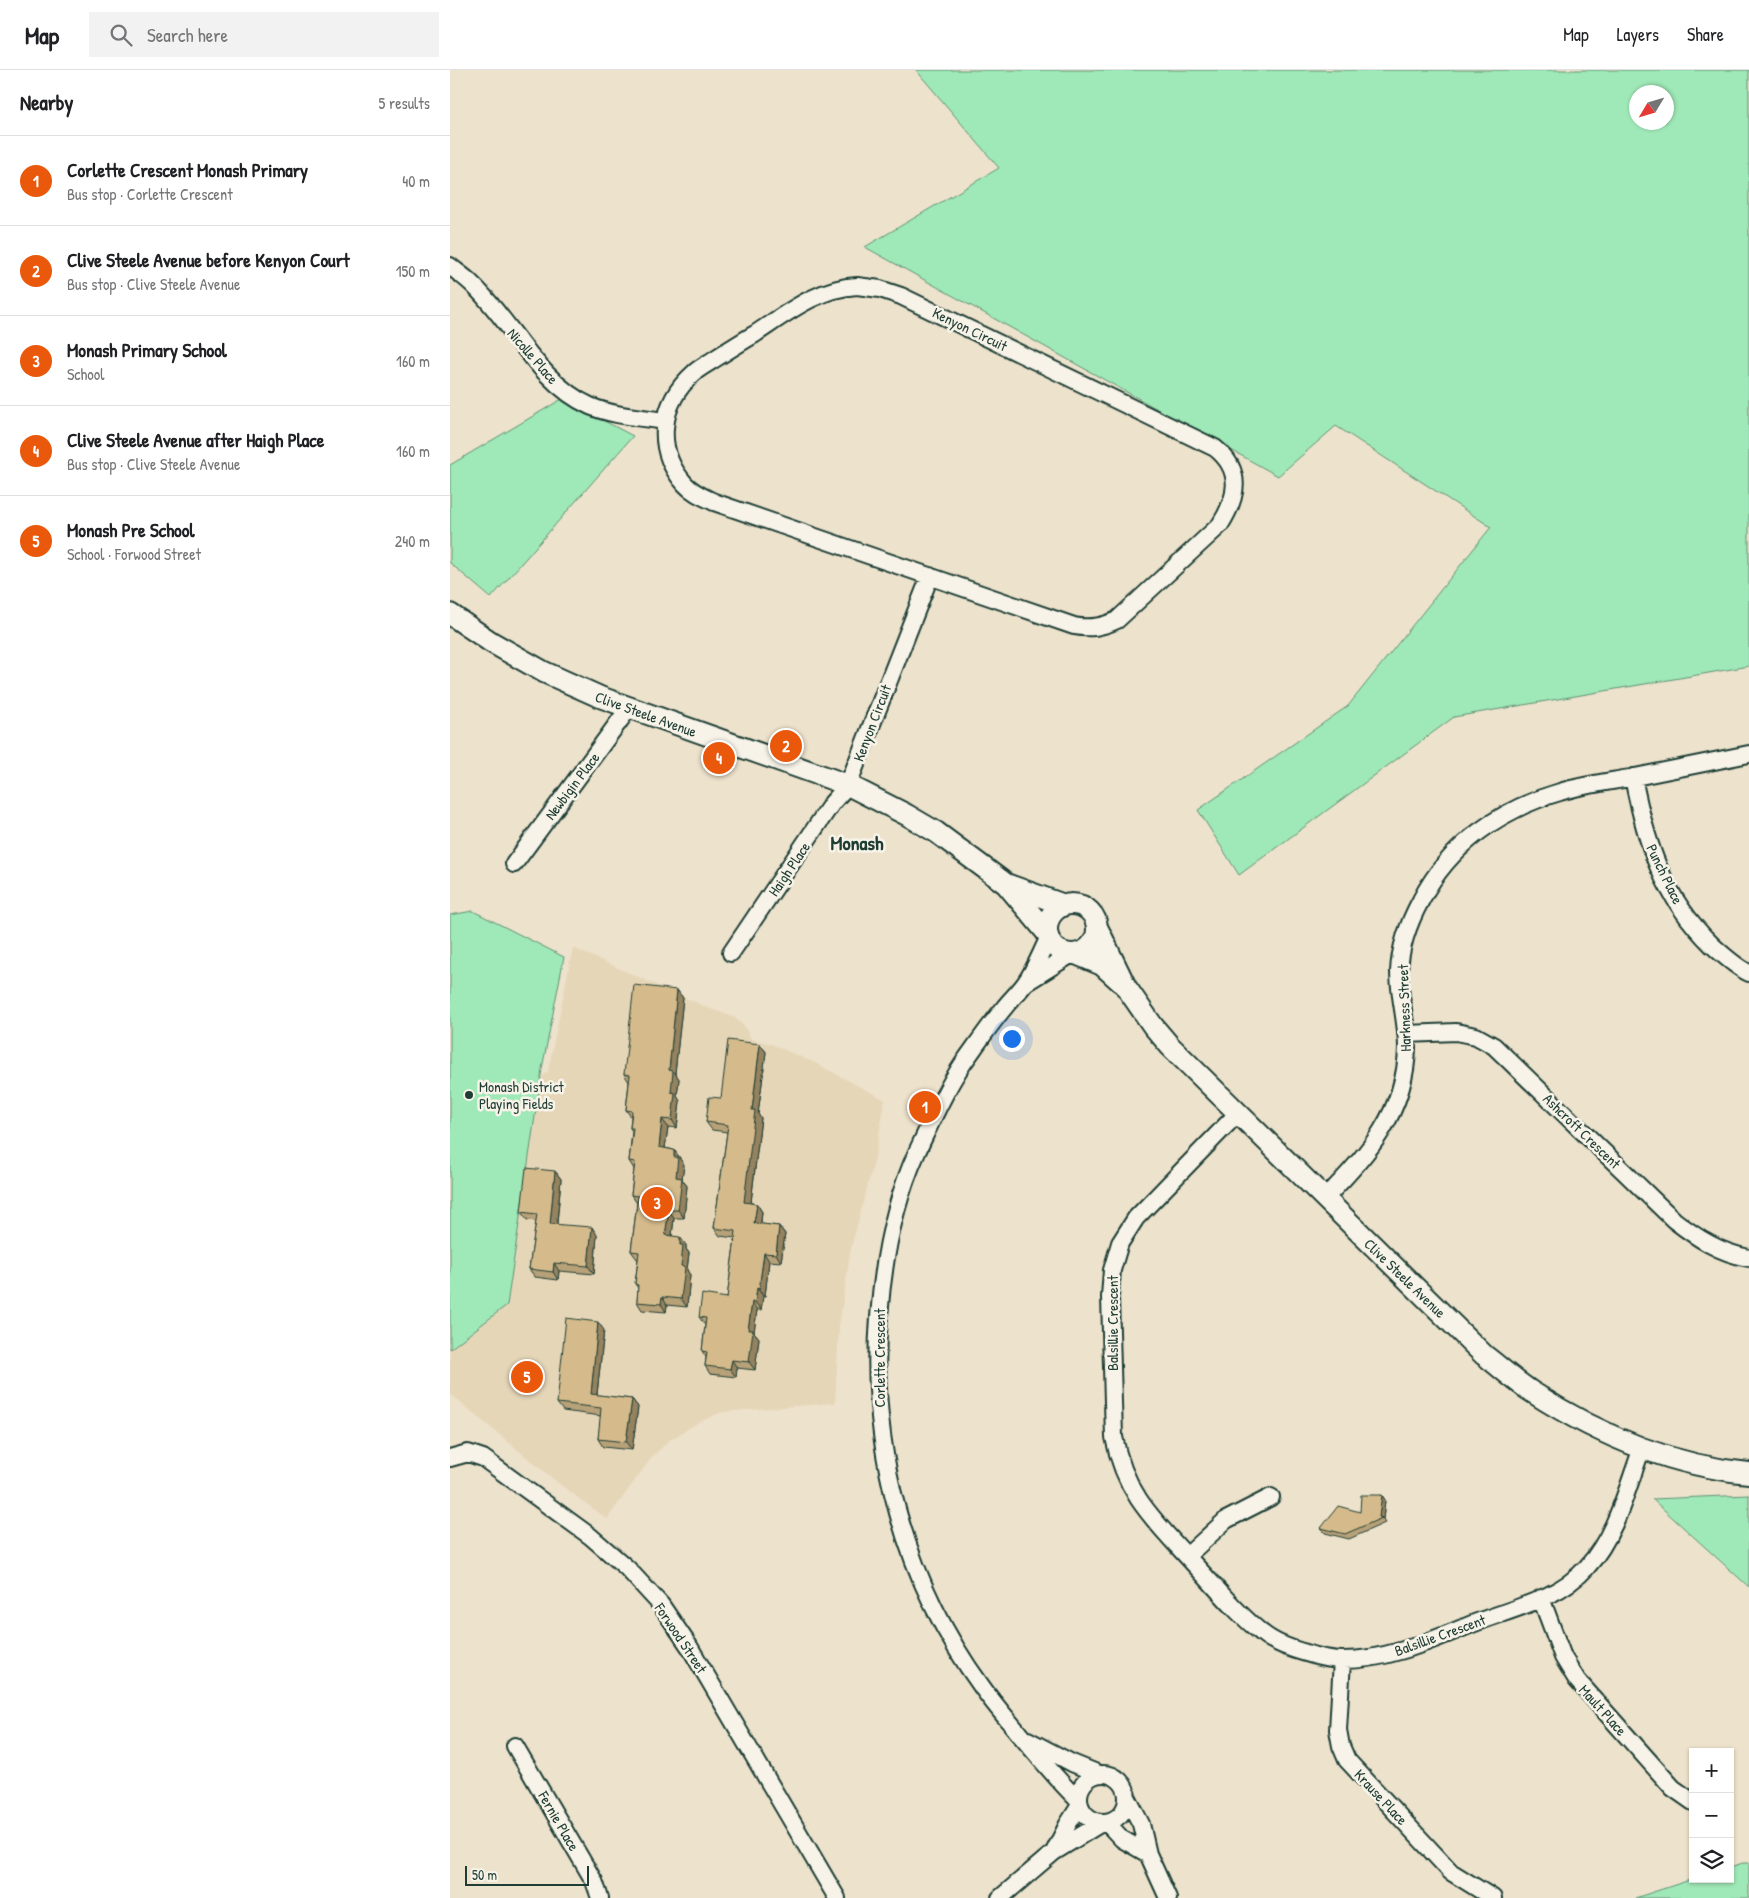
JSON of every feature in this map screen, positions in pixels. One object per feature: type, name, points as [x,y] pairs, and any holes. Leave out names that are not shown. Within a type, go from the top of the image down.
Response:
[{"type":"street","name":"Nicolle Place","points":[[450,266],[472,283],[555,383],[578,400],[622,415],[665,421]]},
{"type":"street","name":"Kenyon Circuit","points":[[857,286],[880,289],[901,296],[1215,448],[1222,453],[1232,468],[1235,491],[1230,509],[1220,525],[1117,620],[1103,627],[1088,629],[1074,626],[714,502],[694,492],[685,484],[672,466],[665,445],[665,421],[675,395],[694,373],[805,302],[825,292],[857,286]]},
{"type":"street","name":"Kenyon Circuit","points":[[848,786],[930,576]]},
{"type":"street","name":"Clive Steele Avenue","points":[[450,614],[491,642],[544,672],[600,698],[848,786],[907,815],[936,832],[1006,884],[1047,936]]},
{"type":"street","name":"Newbigin Place","points":[[514,864],[629,708]]},
{"type":"street","name":"Harkness Street","points":[[1324,1199],[1357,1166],[1378,1139],[1394,1110],[1403,1079],[1407,1049],[1399,985],[1406,935],[1411,918],[1428,886],[1450,857],[1493,820],[1526,803],[1561,791],[1749,754]]},
{"type":"street","name":"Punch Place","points":[[1633,777],[1652,853],[1669,890],[1704,937],[1719,951],[1749,973]]},
{"type":"street","name":"Haigh Place","points":[[731,953],[832,803],[848,786]]},
{"type":"street","name":"Clive Steele Avenue","points":[[1006,884],[1064,905]]},
{"type":"street","points":[[1064,905],[1079,905],[1086,908],[1092,913],[1097,928],[1096,935],[1089,948],[1074,954],[1060,952],[1047,936],[1046,926],[1052,913],[1064,905]]},
{"type":"street","name":"Clive Steele Avenue","points":[[1097,928],[1126,987],[1152,1026],[1170,1046],[1484,1355],[1532,1392],[1584,1423],[1642,1448],[1686,1462],[1749,1473]]},
{"type":"street","name":"Corlette Crescent","points":[[1027,982],[1047,936]]},
{"type":"street","name":"Clive Steele Avenue","points":[[1074,954],[1102,966],[1126,987]]},
{"type":"street","name":"Corlette Crescent","points":[[1074,954],[1027,982],[1004,1008],[964,1062],[946,1092],[916,1155],[895,1217],[881,1282],[876,1371],[878,1410],[887,1470],[901,1526],[920,1578],[951,1640],[988,1696],[1079,1803]]},
{"type":"street","name":"Ashcroft Crescent","points":[[1406,1034],[1456,1032],[1476,1036],[1494,1046],[1674,1220],[1700,1240],[1714,1247],[1749,1258]]},
{"type":"street","name":"Balsillie Crescent","points":[[1238,1113],[1136,1218],[1120,1244],[1112,1270],[1110,1297],[1114,1437],[1117,1452],[1134,1494],[1152,1517],[1238,1612],[1262,1634],[1291,1649],[1324,1658],[1342,1660],[1370,1659],[1400,1651],[1541,1598],[1565,1586],[1586,1569],[1603,1548],[1614,1524],[1642,1448]]},
{"type":"street","name":"Forwood Street","points":[[450,1458],[468,1453],[484,1458],[590,1536],[627,1568],[660,1605],[688,1646],[837,1898]]},
{"type":"street","points":[[1187,1556],[1226,1520],[1271,1497]]},
{"type":"street","name":"Mault Place","points":[[1541,1598],[1563,1657],[1577,1680],[1673,1788],[1689,1799]]},
{"type":"street","name":"Krause Place","points":[[1342,1660],[1338,1730],[1340,1746],[1347,1760],[1451,1872],[1493,1898]]},
{"type":"street","name":"Corlette Crescent","points":[[1022,1736],[1072,1763],[1099,1774]]},
{"type":"street","name":"Fernie Place","points":[[515,1746],[594,1881],[600,1898]]},
{"type":"street","points":[[1054,1852],[1079,1803],[1080,1790],[1085,1781],[1099,1774],[1112,1776],[1118,1779],[1125,1790],[1141,1824],[1148,1854],[1168,1898]]},
{"type":"street","points":[[1000,1898],[1054,1852],[1104,1822],[1112,1820],[1121,1813],[1127,1797]]},
{"type":"street","points":[[1079,1803],[1089,1817],[1104,1822],[1122,1839],[1148,1854]]},
{"type":"shaded area","points":[[573,948],[708,1008],[734,1017],[745,1027],[751,1039],[771,1044],[815,1063],[885,1100],[875,1158],[851,1248],[839,1327],[835,1403],[722,1412],[697,1423],[670,1440],[652,1457],[607,1519],[558,1483],[450,1394],[450,1148],[504,1118],[548,1071]]},
{"type":"green space","points":[[916,70],[1749,70],[1749,666],[1454,717],[1239,875],[1198,810],[1348,706],[1491,527],[1336,426],[1278,476],[865,247],[999,168]]},
{"type":"green space","points":[[562,399],[633,436],[491,598],[450,563],[450,465]]},
{"type":"green space","points":[[473,911],[564,957],[542,1069],[507,1305],[450,1349],[450,915]]},
{"type":"green space","points":[[1749,1495],[1749,1587],[1652,1499]]},
{"type":"green space","points":[[1749,1863],[1749,1898],[1635,1898],[1689,1880],[1689,1883],[1734,1883],[1734,1866]]},
{"type":"building","points":[[634,985],[677,990],[669,1070],[673,1071],[671,1092],[675,1093],[672,1120],[662,1119],[659,1147],[674,1150],[674,1157],[678,1157],[676,1177],[682,1178],[678,1210],[669,1210],[665,1235],[680,1237],[680,1245],[683,1245],[681,1266],[685,1267],[681,1299],[662,1297],[661,1304],[637,1302],[638,1285],[635,1284],[639,1252],[631,1251],[638,1196],[631,1195],[635,1162],[629,1161],[633,1128],[630,1128],[632,1111],[626,1110],[630,1075],[624,1074]]},
{"type":"building","points":[[728,1040],[760,1044],[752,1110],[755,1110],[744,1202],[757,1204],[754,1223],[779,1226],[776,1254],[764,1253],[759,1289],[757,1288],[755,1302],[752,1302],[748,1330],[753,1330],[749,1362],[732,1360],[730,1369],[705,1366],[707,1352],[702,1351],[706,1318],[699,1317],[702,1294],[727,1298],[736,1231],[714,1228],[728,1125],[706,1122],[709,1097],[721,1098]]},
{"type":"building","points":[[526,1168],[555,1171],[550,1224],[592,1227],[588,1266],[554,1263],[553,1272],[529,1269],[537,1214],[521,1212]]},
{"type":"building","points":[[566,1318],[598,1322],[591,1394],[632,1399],[626,1442],[598,1439],[601,1408],[557,1403]]},
{"type":"building","points":[[1361,1495],[1382,1495],[1379,1517],[1382,1518],[1345,1534],[1321,1528],[1338,1506],[1360,1512]]},
{"type":"place","name":"Clive Steele Avenue before Kenyon Court","points":[[786,746]]},
{"type":"place","name":"Clive Steele Avenue after Haigh Place","points":[[719,758]]},
{"type":"place","name":"Monash District Playing Fields","points":[[469,1095]]},
{"type":"place","name":"Corlette Crescent Monash Primary","points":[[925,1107]]},
{"type":"place","name":"Monash Primary School","points":[[657,1203]]},
{"type":"place","name":"Monash Pre School","points":[[527,1377]]},
{"type":"district","name":"Monash","points":[[857,842]]}]
